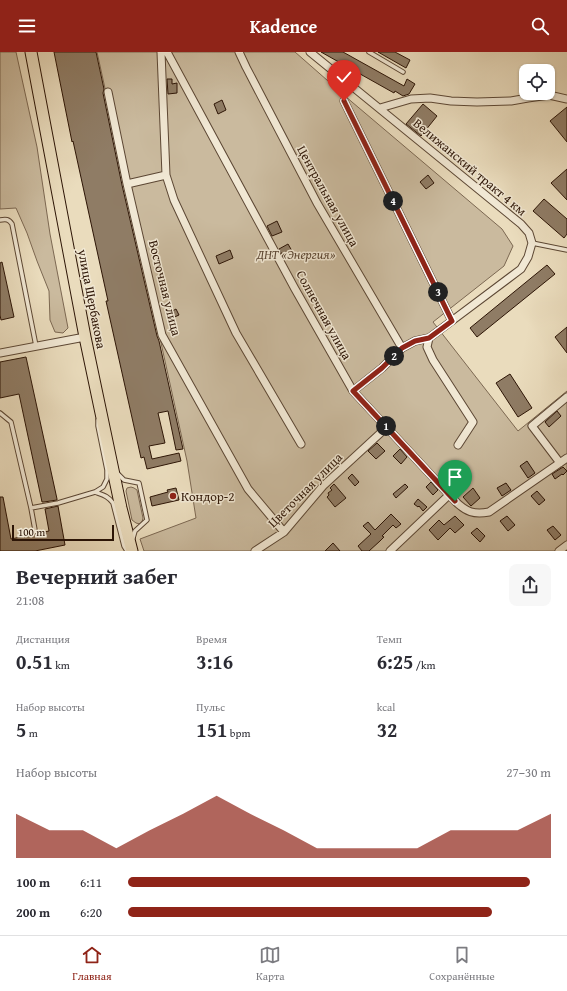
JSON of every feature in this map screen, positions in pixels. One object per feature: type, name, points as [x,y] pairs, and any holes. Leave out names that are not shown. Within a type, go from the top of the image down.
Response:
[{"type":"main road","name":"улица Щербакова","points":[[31,52],[85,337],[130,549]]},
{"type":"street","points":[[161,52],[166,175],[174,200],[236,334],[300,444]]},
{"type":"street","name":"Солнечная улица","points":[[167,52],[295,289],[353,391],[455,501],[468,511],[475,513],[489,512],[560,463]]},
{"type":"street","name":"Центральная улица","points":[[239,52],[317,203],[402,348]]},
{"type":"street","name":"Велижанский тракт 4 км","points":[[310,52],[521,224],[529,233],[532,243]]},
{"type":"street","name":"Восточная улица","points":[[108,92],[127,184],[162,336],[248,489],[284,532]]},
{"type":"street","points":[[380,108],[411,99],[430,98],[451,101],[477,102],[511,101],[548,95],[567,99]]},
{"type":"street","points":[[344,101],[452,321]]},
{"type":"street","points":[[127,184],[166,175]]},
{"type":"street","points":[[353,391],[382,368],[402,348],[415,341],[429,338],[520,269],[528,257],[532,243]]},
{"type":"street","points":[[0,353],[85,337]]},
{"type":"street","points":[[429,338],[427,347],[474,422],[458,445]]},
{"type":"street","points":[[567,397],[532,426],[560,463],[567,458]]},
{"type":"street","name":"Цветочная улица","points":[[255,551],[284,532],[324,486],[387,427]]},
{"type":"street","points":[[390,551],[450,494]]},
{"type":"street","points":[[559,551],[567,545]]},
{"type":"lane","points":[[370,52],[403,72]]},
{"type":"lane","points":[[0,220],[10,220],[12,224],[36,346]]},
{"type":"lane","points":[[532,243],[567,250]]},
{"type":"lane","points":[[31,508],[58,503],[95,492],[103,487],[107,470],[98,426],[98,395]]},
{"type":"lane","points":[[0,414],[11,422],[35,530]]},
{"type":"lane","points":[[95,492],[105,495],[113,503],[124,546],[130,549],[135,531],[147,520],[139,484],[124,480],[113,468]]},
{"type":"green space","points":[[0,52],[16,52],[37,147],[50,234],[68,328],[63,333],[55,332],[50,320],[49,291],[16,208],[0,209]]},
{"type":"green space","name":"ДНТ «Энергия»","points":[[97,52],[295,52],[502,229],[513,246],[504,266],[433,322],[518,431],[567,391],[567,551],[144,551],[140,539],[196,518],[187,461]]},
{"type":"green space","points":[[131,487],[137,490],[143,518],[140,524],[132,520],[126,491],[127,488]]},
{"type":"building","points":[[54,52],[96,52],[122,185],[183,449],[176,450],[168,411],[158,413],[165,443],[149,446],[152,459],[179,453],[181,461],[147,469],[144,457],[141,458],[106,301],[108,301],[73,141],[72,142]]},
{"type":"building","points":[[321,52],[343,52],[404,86],[407,79],[415,84],[409,94],[403,96],[395,91],[394,93]]},
{"type":"building","points":[[378,52],[395,52],[410,60],[406,68]]},
{"type":"building","points":[[167,79],[172,79],[172,84],[177,83],[177,93],[168,94]]},
{"type":"building","points":[[222,100],[226,110],[218,114],[214,104]]},
{"type":"building","points":[[423,104],[437,116],[421,136],[406,124]]},
{"type":"building","points":[[567,107],[567,142],[550,121]]},
{"type":"building","points":[[567,169],[567,200],[551,183]]},
{"type":"building","points":[[428,175],[434,183],[426,189],[420,182]]},
{"type":"building","points":[[544,199],[567,219],[567,234],[564,238],[533,211]]},
{"type":"building","points":[[277,221],[282,232],[272,236],[267,226]]},
{"type":"building","points":[[288,244],[292,251],[283,256],[279,249]]},
{"type":"building","points":[[230,250],[233,258],[219,264],[216,256]]},
{"type":"building","points":[[2,262],[14,317],[1,320],[0,263]]},
{"type":"building","points":[[547,265],[555,274],[477,337],[470,328]]},
{"type":"building","points":[[176,309],[179,315],[170,319],[167,314]]},
{"type":"building","points":[[567,327],[567,353],[555,337]]},
{"type":"building","points":[[26,357],[57,500],[42,502],[19,394],[0,398],[0,362]]},
{"type":"building","points":[[510,374],[532,408],[518,417],[496,383]]},
{"type":"building","points":[[557,411],[561,416],[549,427],[545,422]]},
{"type":"building","points":[[377,443],[385,451],[376,459],[368,451]]},
{"type":"building","points":[[400,449],[407,457],[401,464],[393,456]]},
{"type":"building","points":[[527,461],[535,473],[528,478],[520,466]]},
{"type":"building","points":[[563,467],[567,471],[555,479],[552,474]]},
{"type":"building","points":[[352,474],[359,482],[355,486],[348,478]]},
{"type":"building","points":[[431,482],[438,490],[433,495],[426,487]]},
{"type":"building","points":[[506,483],[511,490],[502,496],[497,488]]},
{"type":"building","points":[[334,484],[346,498],[335,507],[327,497],[329,495],[328,493],[332,490],[330,488]]},
{"type":"building","points":[[405,484],[408,487],[396,498],[393,494]]},
{"type":"building","points":[[176,488],[179,500],[152,506],[150,497]]},
{"type":"building","points":[[473,488],[480,498],[471,506],[463,497]]},
{"type":"building","points":[[537,491],[545,500],[539,505],[531,496]]},
{"type":"building","points":[[0,497],[3,497],[11,539],[49,531],[45,509],[58,506],[65,545],[35,551],[0,551]]},
{"type":"building","points":[[418,499],[427,507],[423,511],[419,506],[418,507],[414,504]]},
{"type":"building","points":[[391,514],[401,524],[396,528],[393,525],[382,536],[384,537],[369,551],[362,551],[358,546],[371,534],[363,526],[368,522],[375,530]]},
{"type":"building","points":[[455,516],[464,525],[455,533],[450,528],[438,540],[429,530],[439,520],[444,525]]},
{"type":"building","points":[[507,516],[515,525],[508,531],[500,521]]},
{"type":"building","points":[[553,526],[561,535],[555,540],[547,530]]},
{"type":"building","points":[[477,528],[485,536],[480,542],[471,533]]},
{"type":"building","points":[[333,543],[340,551],[325,551]]},
{"type":"place","name":"Кондор-2","points":[[173,496]]},
{"type":"route","points":[[344,101],[452,321],[429,338],[415,341],[402,348],[382,368],[353,391],[455,501]]}]
